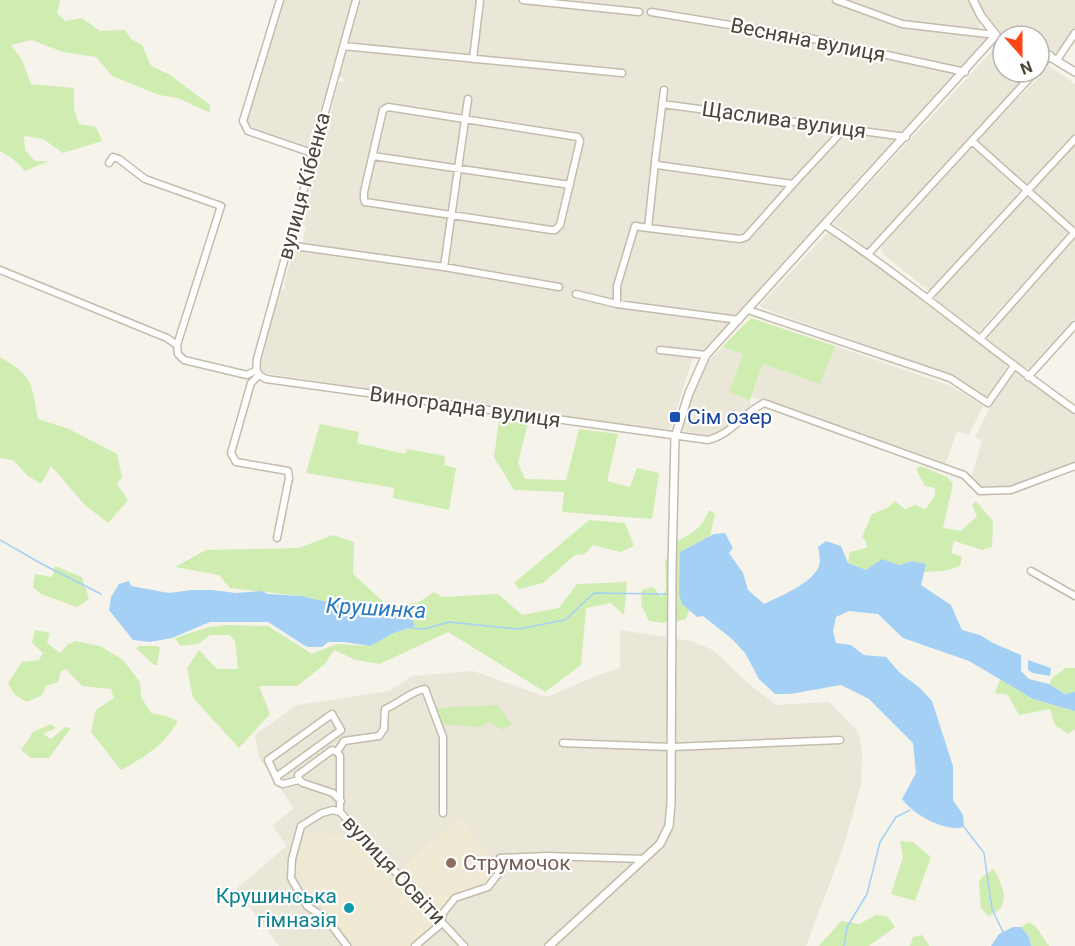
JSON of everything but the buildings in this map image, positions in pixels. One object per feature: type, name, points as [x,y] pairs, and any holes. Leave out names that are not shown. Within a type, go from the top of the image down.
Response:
[{"type":"street","points":[[280,0],[243,121],[248,131],[312,153]]},
{"type":"street","name":"вулиця Кібенка","points":[[277,538],[289,478],[288,471],[236,462],[231,453],[250,383],[257,373],[257,359],[287,245],[356,0]]},
{"type":"street","points":[[473,59],[480,0]]},
{"type":"street","points":[[523,0],[639,12]]},
{"type":"street","points":[[836,0],[902,24],[991,35]]},
{"type":"street","points":[[973,0],[981,16],[991,27]]},
{"type":"street","name":"Весняна вулиця","points":[[651,12],[809,38],[965,72]]},
{"type":"street","points":[[1051,60],[1075,33]]},
{"type":"street","points":[[551,945],[660,844],[669,826],[675,437],[688,393],[706,355],[991,45]]},
{"type":"street","points":[[343,46],[622,73]]},
{"type":"street","points":[[1051,56],[1075,72]]},
{"type":"street","points":[[868,254],[1024,84]]},
{"type":"street","points":[[648,228],[664,90]]},
{"type":"street","points":[[444,267],[468,99]]},
{"type":"street","name":"Щаслива вулиця","points":[[662,104],[906,137]]},
{"type":"street","points":[[385,108],[465,118],[578,137],[580,141],[570,185],[560,225],[555,230],[365,202],[364,192],[385,108]]},
{"type":"street","points":[[617,304],[617,286],[635,226],[740,239],[746,237],[845,129]]},
{"type":"street","points":[[927,299],[1075,139]]},
{"type":"street","points":[[973,141],[1075,233],[980,339]]},
{"type":"street","points":[[373,156],[570,185]]},
{"type":"street","points":[[0,270],[85,303],[167,338],[177,345],[221,206],[145,179],[119,159],[113,157],[109,163]]},
{"type":"street","points":[[655,163],[793,184]]},
{"type":"street","points":[[825,225],[868,254],[1075,410]]},
{"type":"street","points":[[287,245],[559,286]]},
{"type":"street","points":[[576,294],[617,304],[739,320]]},
{"type":"street","points":[[748,310],[950,378],[988,404],[1014,366]]},
{"type":"street","points":[[1028,376],[1075,325]]},
{"type":"street","name":"Виноградна вулиця","points":[[177,345],[178,354],[184,360],[247,375],[257,373],[266,379],[675,437],[708,440],[722,436],[753,408],[764,403],[964,475],[980,491],[1011,490],[1075,466]]},
{"type":"street","points":[[660,350],[706,355]]},
{"type":"street","points":[[1031,572],[1075,596]]},
{"type":"street","points":[[344,741],[379,736],[384,729],[385,709],[399,703],[417,690],[425,689],[443,737],[443,813]]},
{"type":"street","points":[[337,752],[344,741],[332,714],[268,760],[278,782],[283,784],[299,780],[333,793],[341,801]]},
{"type":"street","points":[[276,777],[341,730]]},
{"type":"street","points":[[563,743],[671,747],[840,740]]},
{"type":"street","points":[[299,780],[298,775],[332,750],[337,752],[340,756],[340,812]]},
{"type":"street","name":"вулиця Освіти","points":[[347,946],[327,919],[307,906],[291,878],[292,859],[302,826],[322,813],[333,810],[340,812],[464,946]]},
{"type":"street","points":[[415,946],[441,924],[443,913],[455,898],[488,886],[498,874],[500,858],[547,856],[644,859]]},
{"type":"shaded area","points":[[283,0],[352,0],[310,147],[252,127],[246,120]]},
{"type":"shaded area","points":[[361,0],[1075,0],[1075,29],[1055,58],[1051,56],[1051,24],[991,24],[991,30],[981,17],[978,33],[991,35],[991,40],[703,353],[697,352],[693,358],[670,430],[503,409],[263,373],[260,367],[280,289],[285,289],[285,279],[294,251],[301,251],[306,227],[301,224],[339,82],[345,79],[339,76]]},
{"type":"shaded area","points":[[991,52],[991,84],[1021,84],[869,249],[833,223]]},
{"type":"shaded area","points":[[1051,67],[1075,84],[1075,139],[1028,191],[976,142],[1032,84],[1051,84]]},
{"type":"shaded area","points":[[974,145],[1025,190],[930,292],[882,253],[881,247]]},
{"type":"shaded area","points":[[1075,145],[1075,225],[1073,227],[1033,191]]},
{"type":"shaded area","points":[[1029,194],[1070,232],[977,334],[935,304],[936,294]]},
{"type":"shaded area","points":[[829,231],[867,256],[1006,365],[1007,370],[986,399],[945,373],[762,308],[760,305]]},
{"type":"shaded area","points":[[1075,239],[1075,319],[1030,368],[1022,367],[986,339],[986,336]]},
{"type":"shaded area","points":[[835,346],[951,386],[983,406],[969,435],[957,431],[946,463],[752,397],[763,364],[820,384]]},
{"type":"shaded area","points":[[722,347],[744,353],[729,392],[750,400],[751,406],[721,434],[712,436],[683,431],[691,399],[706,364]]},
{"type":"shaded area","points":[[1015,372],[1075,414],[1075,463],[1014,487],[994,488],[979,485],[971,478],[982,441],[975,437],[991,405]]},
{"type":"shaded area","points":[[620,630],[691,641],[713,650],[749,684],[776,705],[829,702],[859,733],[862,755],[861,784],[844,845],[806,946],[279,946],[236,889],[287,846],[272,826],[294,808],[259,758],[255,735],[297,705],[390,691],[412,676],[473,671],[547,697],[620,668]]},
{"type":"shaded area","name":"Струмочок","points":[[459,818],[497,864],[497,868],[487,885],[452,894],[453,896],[441,909],[401,868]]},
{"type":"shaded area","points":[[307,832],[353,835],[437,924],[410,946],[353,946],[295,871],[303,837]]},
{"type":"green space","points":[[0,0],[60,0],[57,13],[65,21],[82,18],[100,31],[125,30],[131,39],[142,45],[151,66],[170,75],[210,105],[210,113],[178,98],[159,95],[112,76],[96,57],[63,52],[32,40],[11,45],[22,60],[31,84],[74,88],[74,109],[79,124],[96,127],[102,141],[63,153],[43,139],[24,136],[25,150],[35,161],[49,161],[25,171],[13,159],[0,151]]},
{"type":"green space","points":[[751,318],[835,346],[820,384],[763,364],[750,400],[729,392],[743,354],[722,347]]},
{"type":"green space","points":[[0,357],[19,370],[29,382],[38,419],[69,429],[117,454],[122,477],[117,484],[128,500],[108,523],[85,505],[51,466],[41,484],[28,476],[13,460],[0,458]]},
{"type":"green space","points":[[499,420],[528,423],[518,463],[525,479],[566,480],[579,429],[618,434],[607,481],[630,487],[637,468],[659,473],[652,519],[562,512],[564,492],[514,490],[494,457]]},
{"type":"green space","points":[[320,424],[359,432],[357,443],[405,454],[407,449],[445,456],[444,465],[456,468],[449,510],[393,498],[394,488],[306,473]]},
{"type":"green space","points":[[921,466],[947,477],[953,484],[943,528],[961,531],[977,516],[972,505],[976,501],[993,521],[992,547],[982,550],[954,541],[951,553],[962,557],[960,566],[944,571],[924,572],[925,564],[912,561],[899,565],[882,560],[866,570],[848,563],[850,552],[867,548],[862,537],[872,514],[887,508],[895,501],[905,509],[915,505],[925,509],[931,502],[935,488],[925,486],[916,469]]},
{"type":"green space","points":[[709,510],[715,514],[710,536],[680,552],[682,604],[689,610],[686,619],[678,621],[675,619],[674,543],[691,534]]},
{"type":"green space","points":[[589,520],[625,523],[634,546],[620,552],[593,545],[585,554],[575,555],[543,583],[519,589],[514,583]]},
{"type":"green space","points":[[333,535],[354,542],[353,574],[389,607],[419,602],[434,592],[442,597],[498,594],[522,615],[559,608],[577,584],[627,582],[624,615],[611,603],[586,608],[581,665],[545,692],[448,632],[380,664],[356,660],[334,650],[325,664],[297,686],[259,686],[270,714],[239,748],[193,698],[187,668],[199,650],[217,669],[238,669],[235,641],[229,635],[210,635],[198,644],[180,646],[175,638],[209,627],[268,626],[312,654],[336,644],[370,646],[394,633],[415,626],[409,611],[391,615],[381,614],[301,596],[230,588],[219,575],[175,567],[206,550],[299,548]]},
{"type":"green space","points":[[665,559],[669,560],[669,621],[663,623],[649,621],[641,605],[642,590],[653,587],[662,597],[666,589]]},
{"type":"green space","points":[[55,566],[82,577],[89,599],[77,607],[41,594],[33,587],[35,574],[52,577]]},
{"type":"green space","points":[[35,630],[50,633],[47,643],[60,653],[68,644],[76,641],[100,646],[123,660],[140,682],[141,697],[151,713],[178,721],[172,730],[153,750],[121,770],[91,732],[96,710],[114,698],[111,689],[82,686],[66,669],[61,671],[58,682],[46,686],[42,695],[27,702],[14,694],[8,683],[22,662],[39,660],[43,653],[32,643]]},
{"type":"green space","points":[[158,646],[160,648],[157,665],[154,665],[136,648]]},
{"type":"green space","points":[[1066,668],[1075,668],[1075,692],[1066,694],[1049,684],[1053,677]]},
{"type":"green space","points":[[1000,679],[1033,699],[1075,711],[1075,729],[1068,734],[1055,725],[1050,709],[1019,715],[1008,695],[995,693]]},
{"type":"green space","points":[[497,705],[512,724],[502,730],[490,722],[480,727],[441,724],[436,708]]},
{"type":"green space","points":[[51,724],[56,728],[43,734],[51,739],[65,727],[71,728],[49,758],[31,758],[21,750],[33,732]]},
{"type":"green space","points":[[900,841],[913,842],[931,857],[915,901],[891,894],[903,857]]},
{"type":"green space","points":[[994,869],[1001,883],[1004,897],[1000,908],[988,916],[981,908],[979,882],[982,877]]},
{"type":"green space","points":[[876,915],[887,916],[895,927],[869,946],[819,946],[841,921],[859,924]]},
{"type":"green space","points":[[1029,922],[1036,927],[1049,946],[1031,946],[1029,937],[1021,927]]},
{"type":"green space","points":[[922,935],[929,946],[910,946],[913,937]]},
{"type":"water","points":[[725,533],[733,548],[729,553],[743,573],[748,590],[764,604],[795,589],[810,578],[819,566],[818,547],[826,541],[841,546],[848,563],[866,570],[882,559],[899,565],[912,561],[926,564],[921,585],[951,605],[962,630],[980,635],[1021,655],[1021,671],[1029,679],[1049,684],[1065,694],[1075,692],[1075,711],[1033,699],[969,661],[903,638],[878,614],[849,611],[836,617],[833,631],[836,643],[851,645],[864,655],[886,657],[900,673],[920,688],[932,701],[953,766],[953,800],[963,815],[964,827],[948,827],[930,821],[914,811],[902,799],[916,773],[913,743],[869,699],[841,685],[790,694],[775,694],[759,679],[745,653],[732,639],[703,616],[697,617],[682,604],[679,594],[680,552],[714,534]]},
{"type":"water","points":[[129,581],[131,586],[169,593],[192,590],[236,593],[262,591],[268,594],[301,596],[381,614],[391,615],[409,611],[415,626],[394,633],[370,646],[328,642],[322,647],[307,647],[268,622],[210,622],[172,638],[150,642],[133,640],[109,610],[111,597],[119,584]]},
{"type":"water","points":[[1028,660],[1051,668],[1050,676],[1028,670]]},
{"type":"water","points":[[1013,927],[1021,927],[1029,937],[1031,946],[991,946],[999,934]]},
{"type":"waterway","name":"Крушинка","points":[[0,540],[101,594]]},
{"type":"waterway","name":"Крушинка","points":[[410,628],[424,629],[449,622],[518,629],[565,620],[594,593],[666,594]]},
{"type":"waterway","points":[[844,946],[847,927],[867,894],[880,842],[896,817],[910,810]]},
{"type":"waterway","points":[[964,827],[984,853],[992,909],[1003,932]]},
{"type":"place","name":"Сім озер","points":[[675,417]]},
{"type":"place","name":"Струмочок","points":[[451,863]]},
{"type":"place","name":"Крушинська гімназія","points":[[349,908]]}]
